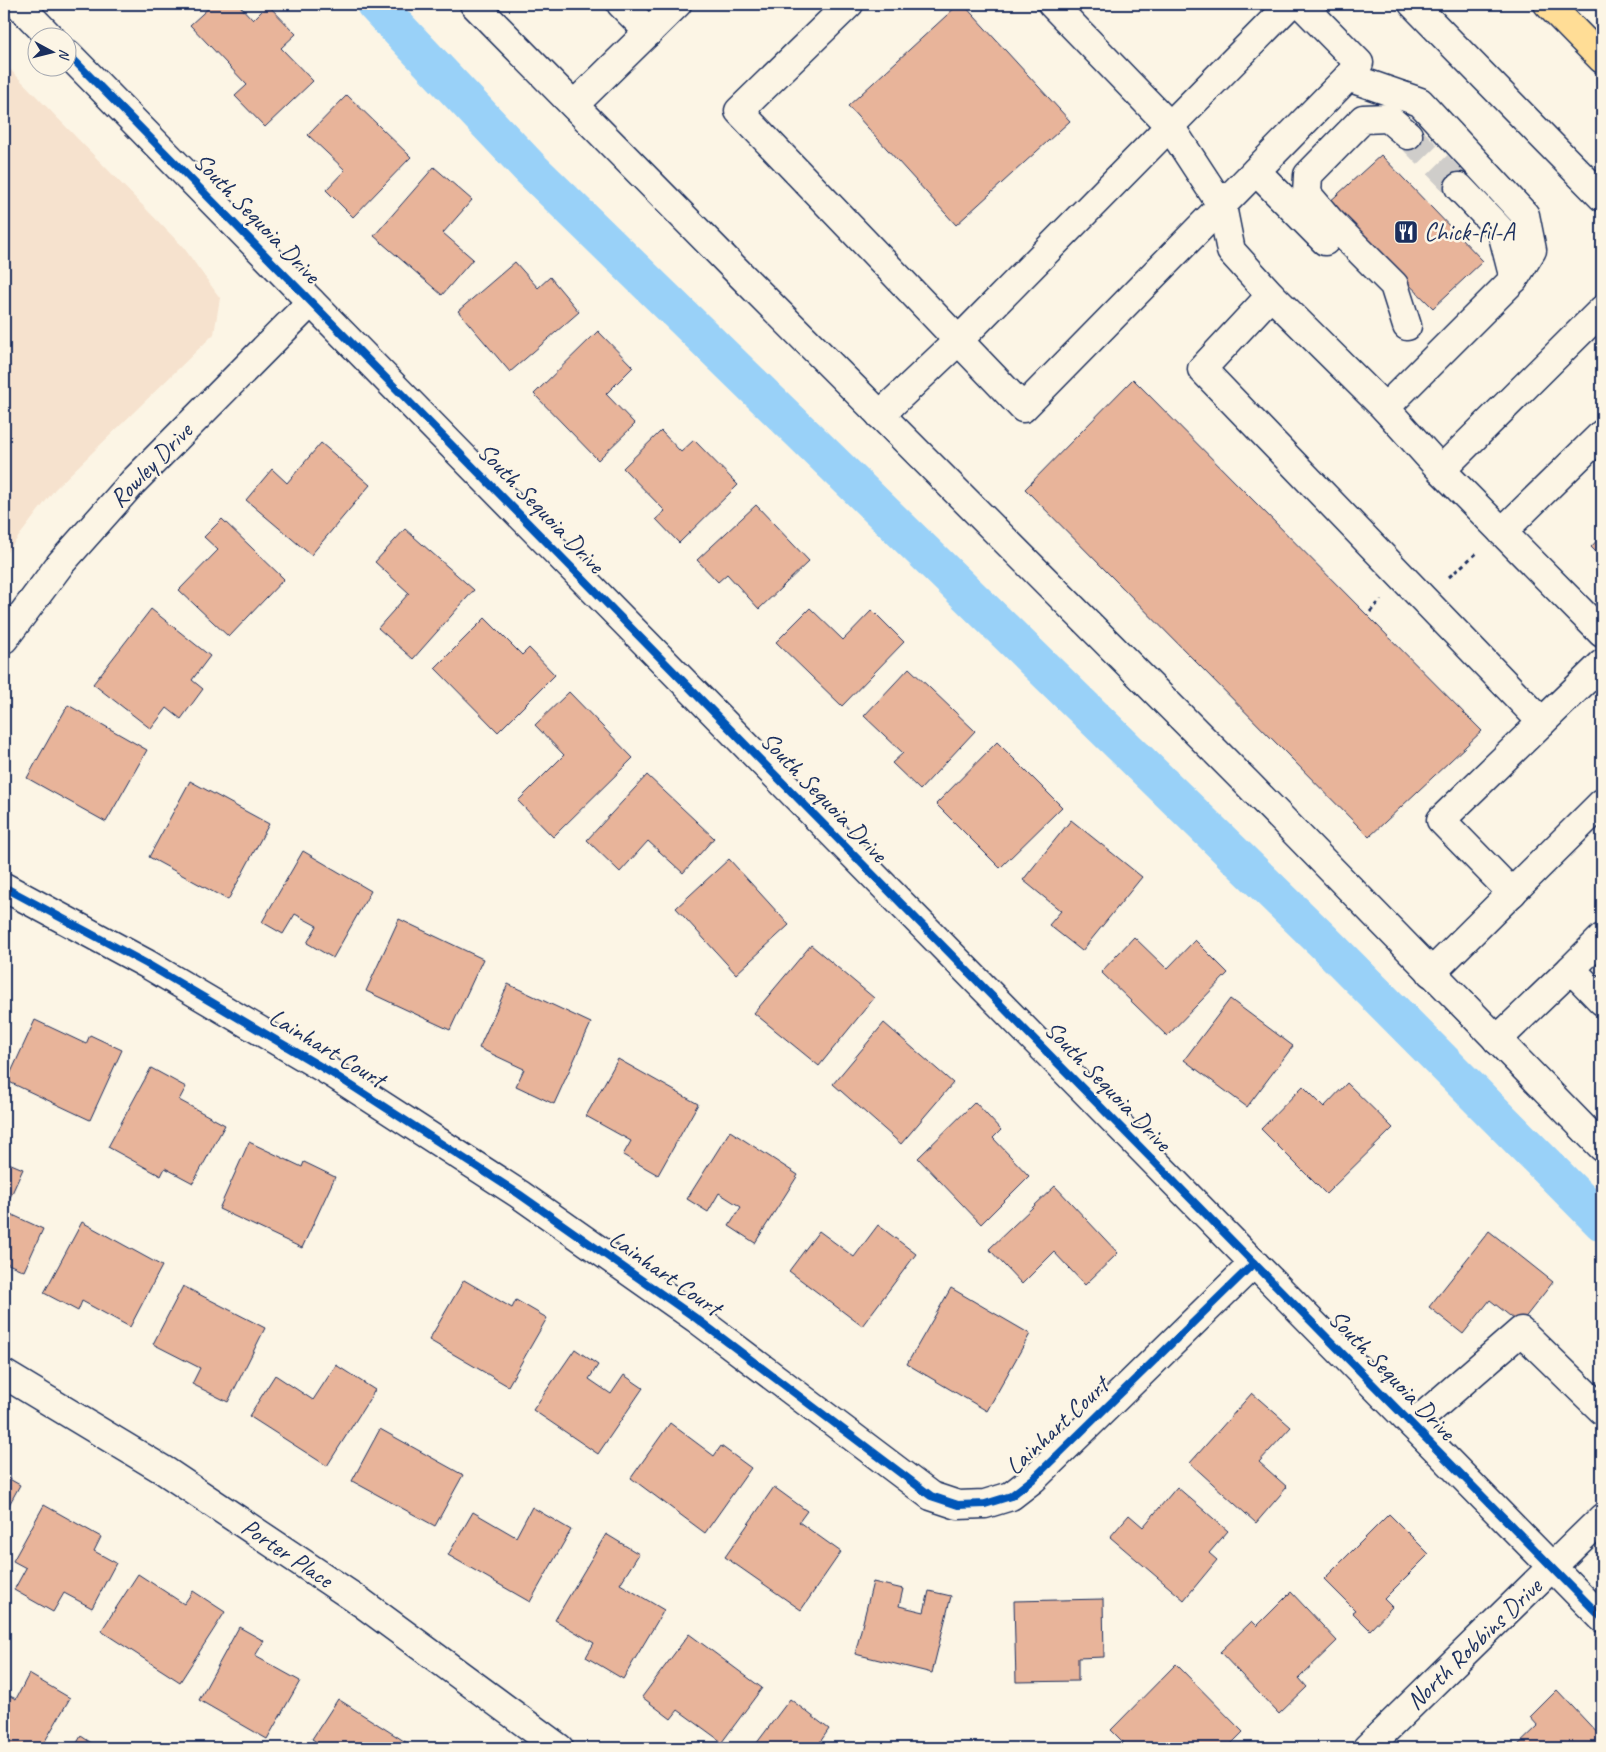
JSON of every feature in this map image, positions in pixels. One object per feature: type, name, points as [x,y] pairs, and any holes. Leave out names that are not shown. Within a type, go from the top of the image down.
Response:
[{"type":"main road","points":[[1548,4],[1602,60]]},
{"type":"street","points":[[18,4],[41,28]]},
{"type":"street","points":[[474,4],[880,415],[1242,777],[1602,1148]]},
{"type":"street","points":[[622,4],[648,32]]},
{"type":"street","points":[[574,105],[677,4]]},
{"type":"street","points":[[849,4],[739,111],[1023,408],[1348,77],[1359,63],[1301,4]]},
{"type":"street","points":[[1052,4],[1169,125],[1222,206],[1230,251],[1271,295],[1385,408],[1441,470],[1602,633]]},
{"type":"street","points":[[880,415],[959,340],[1290,4]]},
{"type":"street","points":[[1413,4],[1602,197]]},
{"type":"street","name":"South Sequoia Drive","points":[[78,64],[1602,1618]]},
{"type":"street","points":[[1348,77],[1420,102],[1525,216],[1532,250],[1514,279],[1385,408]]},
{"type":"street","points":[[1407,326],[1394,285],[1330,221],[1306,194],[1308,175],[1363,119],[1388,118],[1408,136]]},
{"type":"street","points":[[1256,171],[1436,355]]},
{"type":"street","points":[[1459,187],[1502,232],[1514,279]]},
{"type":"street","points":[[1271,295],[1202,369],[1542,722]]},
{"type":"street","name":"Rowley Drive","points":[[4,639],[61,563],[133,482],[311,302]]},
{"type":"street","points":[[1441,470],[1602,310]]},
{"type":"street","points":[[1502,532],[1602,434]]},
{"type":"street","points":[[1512,893],[1441,820],[1602,664]]},
{"type":"street","points":[[1431,973],[1602,803]]},
{"type":"street","name":"Lainhart Court","points":[[4,887],[147,964],[310,1060],[518,1194],[697,1319],[931,1496],[958,1505],[985,1504],[1011,1496],[1033,1479],[1254,1263]]},
{"type":"street","points":[[1497,1040],[1602,938]]},
{"type":"street","points":[[1571,969],[1602,1002]]},
{"type":"street","points":[[1413,1425],[1521,1331],[1602,1410]]},
{"type":"street","name":"Porter Place","points":[[4,1374],[165,1471],[362,1603],[559,1748]]},
{"type":"street","name":"North Robbins Drive","points":[[1367,1748],[1602,1518]]},
{"type":"path","points":[[1460,568],[1467,561]]},
{"type":"shaded area","points":[[4,63],[184,248],[220,298],[214,334],[55,489],[4,556]]},
{"type":"building","points":[[213,4],[238,4],[253,20],[268,5],[296,34],[281,48],[313,81],[265,127],[235,96],[247,85],[190,25]]},
{"type":"building","points":[[959,4],[963,4],[1070,121],[956,225],[848,106]]},
{"type":"building","points":[[347,95],[411,157],[353,217],[326,190],[345,170],[308,135]]},
{"type":"building","name":"Chick-fil-A","points":[[1381,155],[1483,261],[1433,308],[1327,204]]},
{"type":"building","points":[[434,167],[472,200],[443,233],[473,259],[442,295],[374,236]]},
{"type":"building","points":[[515,262],[538,288],[550,277],[579,312],[510,372],[458,311]]},
{"type":"building","points":[[598,331],[633,367],[606,394],[635,424],[598,460],[534,394]]},
{"type":"building","points":[[1133,379],[1482,731],[1369,837],[1025,489]]},
{"type":"building","points":[[661,431],[681,452],[694,440],[738,485],[679,543],[656,519],[665,511],[623,468]]},
{"type":"building","points":[[321,443],[370,485],[311,555],[246,500],[272,469],[287,483]]},
{"type":"building","points":[[756,505],[809,561],[759,609],[727,574],[718,582],[697,560]]},
{"type":"building","points":[[222,519],[284,579],[229,637],[179,590],[218,550],[204,537]]},
{"type":"building","points":[[405,529],[474,590],[413,659],[378,628],[409,593],[375,562]]},
{"type":"building","points":[[1602,535],[1602,558],[1591,547]]},
{"type":"building","points":[[810,608],[843,640],[872,610],[904,642],[842,706],[776,642]]},
{"type":"building","points":[[151,609],[210,656],[192,680],[203,689],[181,719],[167,708],[151,729],[93,684]]},
{"type":"building","points":[[485,618],[522,655],[529,648],[555,675],[498,732],[435,668]]},
{"type":"building","points":[[909,668],[975,731],[920,790],[892,763],[903,753],[864,716]]},
{"type":"building","points":[[569,692],[633,758],[553,837],[518,801],[564,755],[535,725]]},
{"type":"building","points":[[68,705],[147,750],[106,822],[27,778]]},
{"type":"building","points":[[997,742],[1062,807],[1000,868],[936,804]]},
{"type":"building","points":[[647,775],[714,838],[683,873],[648,841],[620,872],[587,840]]},
{"type":"building","points":[[190,781],[269,824],[228,900],[149,857]]},
{"type":"building","points":[[1071,820],[1142,877],[1082,951],[1049,925],[1061,911],[1023,880]]},
{"type":"building","points":[[303,851],[371,891],[333,958],[307,943],[317,926],[295,914],[283,934],[262,922]]},
{"type":"building","points":[[729,859],[789,925],[736,974],[676,908]]},
{"type":"building","points":[[399,919],[483,959],[450,1030],[366,991]]},
{"type":"building","points":[[1134,937],[1167,969],[1195,940],[1228,973],[1167,1036],[1101,972]]},
{"type":"building","points":[[811,945],[874,998],[819,1066],[754,1013]]},
{"type":"building","points":[[508,984],[591,1023],[554,1104],[516,1086],[524,1069],[479,1048]]},
{"type":"building","points":[[1230,999],[1293,1046],[1247,1107],[1184,1060]]},
{"type":"building","points":[[35,1020],[86,1044],[90,1035],[122,1050],[90,1120],[7,1081]]},
{"type":"building","points":[[884,1023],[953,1083],[901,1144],[833,1084]]},
{"type":"building","points":[[618,1059],[698,1104],[658,1175],[623,1155],[631,1141],[586,1116]]},
{"type":"building","points":[[151,1068],[186,1087],[179,1100],[225,1125],[193,1183],[165,1168],[161,1176],[108,1147]]},
{"type":"building","points":[[1347,1083],[1393,1128],[1326,1194],[1261,1129],[1303,1086],[1324,1107]]},
{"type":"building","points":[[975,1102],[1001,1130],[993,1138],[1029,1176],[981,1224],[918,1158]]},
{"type":"building","points":[[730,1131],[798,1175],[755,1243],[729,1226],[741,1207],[719,1193],[708,1212],[687,1199]]},
{"type":"building","points":[[249,1142],[302,1167],[304,1162],[335,1177],[302,1248],[219,1209]]},
{"type":"building","points":[[4,1161],[23,1169],[4,1211]]},
{"type":"building","points":[[1055,1186],[1118,1253],[1085,1285],[1054,1252],[1022,1284],[989,1249]]},
{"type":"building","points":[[4,1211],[43,1229],[24,1271],[4,1262]]},
{"type":"building","points":[[82,1222],[162,1266],[130,1327],[82,1301],[78,1311],[44,1293]]},
{"type":"building","points":[[878,1225],[916,1254],[862,1326],[789,1271],[819,1231],[854,1257]]},
{"type":"building","points":[[1489,1231],[1553,1282],[1520,1324],[1490,1300],[1463,1334],[1429,1307]]},
{"type":"building","points":[[464,1280],[512,1308],[516,1300],[547,1318],[508,1386],[429,1340]]},
{"type":"building","points":[[183,1286],[265,1328],[228,1402],[192,1384],[200,1368],[153,1344]]},
{"type":"building","points":[[951,1288],[1030,1334],[987,1411],[907,1364]]},
{"type":"building","points":[[575,1349],[598,1365],[589,1379],[611,1394],[624,1375],[643,1388],[598,1454],[533,1410]]},
{"type":"building","points":[[336,1365],[375,1390],[327,1466],[249,1416],[275,1375],[313,1400]]},
{"type":"building","points":[[1252,1393],[1291,1427],[1259,1462],[1287,1487],[1256,1523],[1190,1463]]},
{"type":"building","points":[[670,1423],[714,1456],[721,1446],[751,1468],[705,1533],[631,1478]]},
{"type":"building","points":[[380,1429],[463,1475],[435,1526],[352,1481]]},
{"type":"building","points":[[4,1476],[20,1485],[4,1514]]},
{"type":"building","points":[[774,1487],[807,1511],[799,1522],[841,1552],[801,1610],[725,1557]]},
{"type":"building","points":[[1177,1487],[1228,1531],[1209,1553],[1217,1560],[1184,1600],[1110,1537],[1129,1515],[1143,1527]]},
{"type":"building","points":[[44,1505],[101,1537],[94,1551],[116,1563],[92,1608],[64,1593],[53,1612],[14,1590],[26,1568],[13,1561]]},
{"type":"building","points":[[532,1507],[571,1530],[530,1602],[448,1555],[473,1512],[516,1537]]},
{"type":"building","points":[[1389,1514],[1429,1554],[1384,1599],[1392,1607],[1370,1630],[1352,1612],[1355,1610],[1324,1579]]},
{"type":"building","points":[[606,1534],[639,1554],[620,1584],[664,1610],[623,1679],[586,1657],[594,1643],[555,1620]]},
{"type":"building","points":[[138,1574],[184,1604],[193,1591],[225,1612],[180,1682],[101,1631]]},
{"type":"building","points":[[873,1582],[903,1589],[899,1606],[924,1612],[929,1591],[951,1596],[932,1673],[855,1654]]},
{"type":"building","points":[[1291,1592],[1337,1641],[1299,1678],[1307,1687],[1279,1714],[1220,1652],[1252,1621],[1257,1626]]},
{"type":"building","points":[[1103,1599],[1104,1657],[1078,1658],[1078,1681],[1016,1682],[1014,1601]]},
{"type":"building","points":[[239,1627],[264,1641],[255,1656],[300,1681],[267,1739],[199,1700]]},
{"type":"building","points":[[689,1634],[762,1688],[722,1742],[678,1710],[671,1719],[642,1697]]},
{"type":"building","points":[[1176,1664],[1243,1732],[1227,1748],[1129,1748],[1111,1730]]},
{"type":"building","points":[[29,1674],[70,1698],[41,1748],[4,1748],[4,1693],[16,1699]]},
{"type":"building","points":[[1557,1690],[1602,1738],[1602,1748],[1515,1748],[1538,1726],[1530,1717]]},
{"type":"building","points":[[338,1699],[415,1748],[326,1748],[312,1739]]},
{"type":"building","points":[[790,1699],[829,1729],[816,1748],[753,1748]]},
{"type":"building","points":[[81,1736],[99,1748],[74,1748]]},
{"type":"waterway","points":[[375,4],[530,168],[1323,941],[1602,1222]]},
{"type":"tunnel","points":[[1408,135],[1459,187]]},
{"type":"cycle path","points":[[78,64],[1602,1618]]},
{"type":"cycle path","points":[[4,887],[147,964],[335,1075],[519,1194],[697,1319],[931,1496],[958,1505],[985,1504],[1011,1496],[1033,1479],[1254,1263]]},
{"type":"place","name":"Chick-fil-A","points":[[1406,232]]}]
